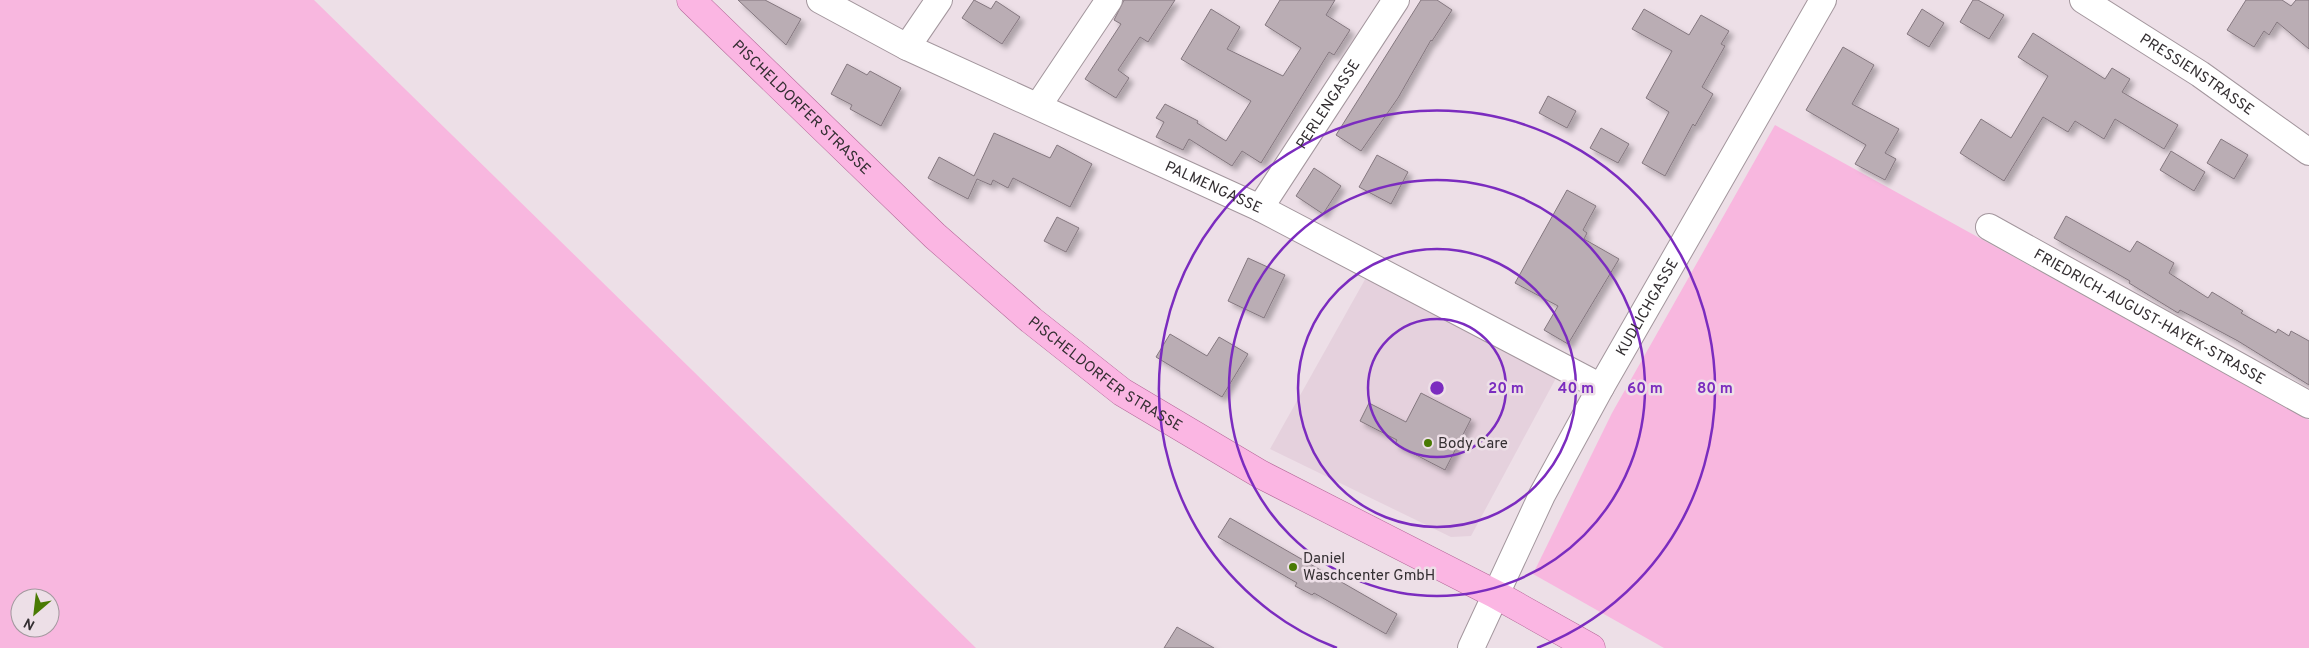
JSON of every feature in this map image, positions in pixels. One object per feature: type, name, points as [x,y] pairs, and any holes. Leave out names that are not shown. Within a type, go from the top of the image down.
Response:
[{"type":"main road","name":"PISCHELDORFER STRASSE","points":[[692,0],[935,236],[1031,320],[1122,392],[1260,474],[1495,594],[1591,648]]},
{"type":"street","name":"PALMENGASSE","points":[[820,0],[907,46],[1260,208],[1601,387]]},
{"type":"street","points":[[907,46],[939,0]]},
{"type":"street","points":[[1038,106],[1109,0]]},
{"type":"street","name":"PERLENGASSE","points":[[1260,208],[1396,0]]},
{"type":"street","name":"KUDLICHGASSE","points":[[1471,648],[1542,495],[1601,387],[1823,0]]},
{"type":"street","name":"PRESSIENSTRASSE","points":[[2083,0],[2200,74],[2309,152]]},
{"type":"street","name":"FRIEDRICH-AUGUST-HAYEK-STRASSE","points":[[1989,227],[2309,406]]},
{"type":"shaded area","points":[[0,0],[314,0],[976,648],[0,648]]},
{"type":"shaded area","points":[[1775,125],[2309,420],[2309,648],[1664,648],[1533,574],[1612,413]]},
{"type":"shaded area","points":[[1372,267],[1562,367],[1471,536],[1451,537],[1270,449]]},
{"type":"building","points":[[738,0],[765,0],[801,19],[786,45]]},
{"type":"building","points":[[974,0],[991,9],[996,1],[1020,17],[1002,44],[962,18]]},
{"type":"building","points":[[1124,0],[1175,0],[1148,42],[1140,37],[1118,70],[1129,78],[1116,98],[1085,79],[1121,24],[1114,20]]},
{"type":"building","points":[[1280,0],[1335,0],[1326,15],[1350,30],[1334,55],[1329,52],[1261,163],[1242,151],[1232,166],[1189,139],[1183,150],[1156,137],[1164,122],[1156,118],[1165,104],[1198,121],[1197,123],[1226,141],[1251,101],[1181,59],[1211,9],[1240,27],[1227,49],[1283,76],[1301,48],[1265,25]]},
{"type":"building","points":[[1421,0],[1437,0],[1452,10],[1431,40],[1398,98],[1361,151],[1336,135]]},
{"type":"building","points":[[1973,0],[1978,0],[2004,15],[1989,39],[1960,22]]},
{"type":"building","points":[[2246,0],[2282,0],[2291,6],[2296,0],[2309,0],[2309,49],[2277,22],[2269,35],[2264,31],[2254,47],[2227,30]]},
{"type":"building","points":[[1644,9],[1689,35],[1701,15],[1729,31],[1721,44],[1725,46],[1702,87],[1713,94],[1695,126],[1693,124],[1665,176],[1642,163],[1669,112],[1646,98],[1672,51],[1632,29]]},
{"type":"building","points":[[1922,9],[1944,23],[1929,47],[1907,34]]},
{"type":"building","points":[[2033,33],[2105,79],[2112,68],[2130,79],[2122,92],[2178,125],[2164,149],[2115,119],[2104,139],[2075,121],[2068,132],[2043,117],[2004,181],[1960,153],[1981,119],[2011,138],[2048,76],[2018,57]]},
{"type":"building","points":[[1843,47],[1874,65],[1852,104],[1899,129],[1885,153],[1896,159],[1885,180],[1855,164],[1866,145],[1806,110]]},
{"type":"building","points":[[847,64],[867,75],[870,71],[901,88],[881,126],[850,109],[852,105],[831,94]]},
{"type":"building","points":[[1548,96],[1576,111],[1567,128],[1539,113]]},
{"type":"building","points":[[1601,128],[1629,144],[1618,163],[1590,148]]},
{"type":"building","points":[[994,133],[1050,158],[1057,145],[1092,164],[1070,207],[1013,178],[1008,188],[993,180],[991,185],[977,179],[968,199],[928,178],[939,157],[974,176]]},
{"type":"building","points":[[2221,139],[2248,155],[2234,179],[2207,163]]},
{"type":"building","points":[[2171,151],[2205,172],[2194,191],[2160,170]]},
{"type":"building","points":[[1377,155],[1408,172],[1391,204],[1359,187]]},
{"type":"building","points":[[1314,168],[1341,186],[1323,214],[1296,196]]},
{"type":"building","points":[[1567,190],[1596,206],[1583,230],[1587,233],[1584,239],[1619,259],[1568,344],[1544,330],[1558,306],[1515,283]]},
{"type":"building","points":[[2066,216],[2130,252],[2137,241],[2174,263],[2169,273],[2208,298],[2212,292],[2243,311],[2241,313],[2276,333],[2278,329],[2289,336],[2291,331],[2309,341],[2309,385],[2238,341],[2180,310],[2178,313],[2129,283],[2130,281],[2054,238]]},
{"type":"building","points":[[1057,217],[1079,228],[1066,252],[1044,241]]},
{"type":"building","points":[[1248,258],[1285,275],[1264,318],[1228,301]]},
{"type":"building","points":[[1170,334],[1207,356],[1219,337],[1248,354],[1222,397],[1156,357]]},
{"type":"building","points":[[1421,393],[1471,419],[1445,470],[1395,444],[1397,440],[1360,421],[1369,403],[1406,422]]},
{"type":"building","name":"Daniel Waschcenter GmbH","points":[[1230,518],[1397,614],[1386,634],[1314,593],[1312,595],[1295,586],[1297,583],[1218,537]]},
{"type":"building","points":[[1177,627],[1214,648],[1164,648]]},
{"type":"place","name":"Body Care","points":[[1428,443]]},
{"type":"place","name":"Daniel Waschcenter GmbH","points":[[1293,567]]}]
